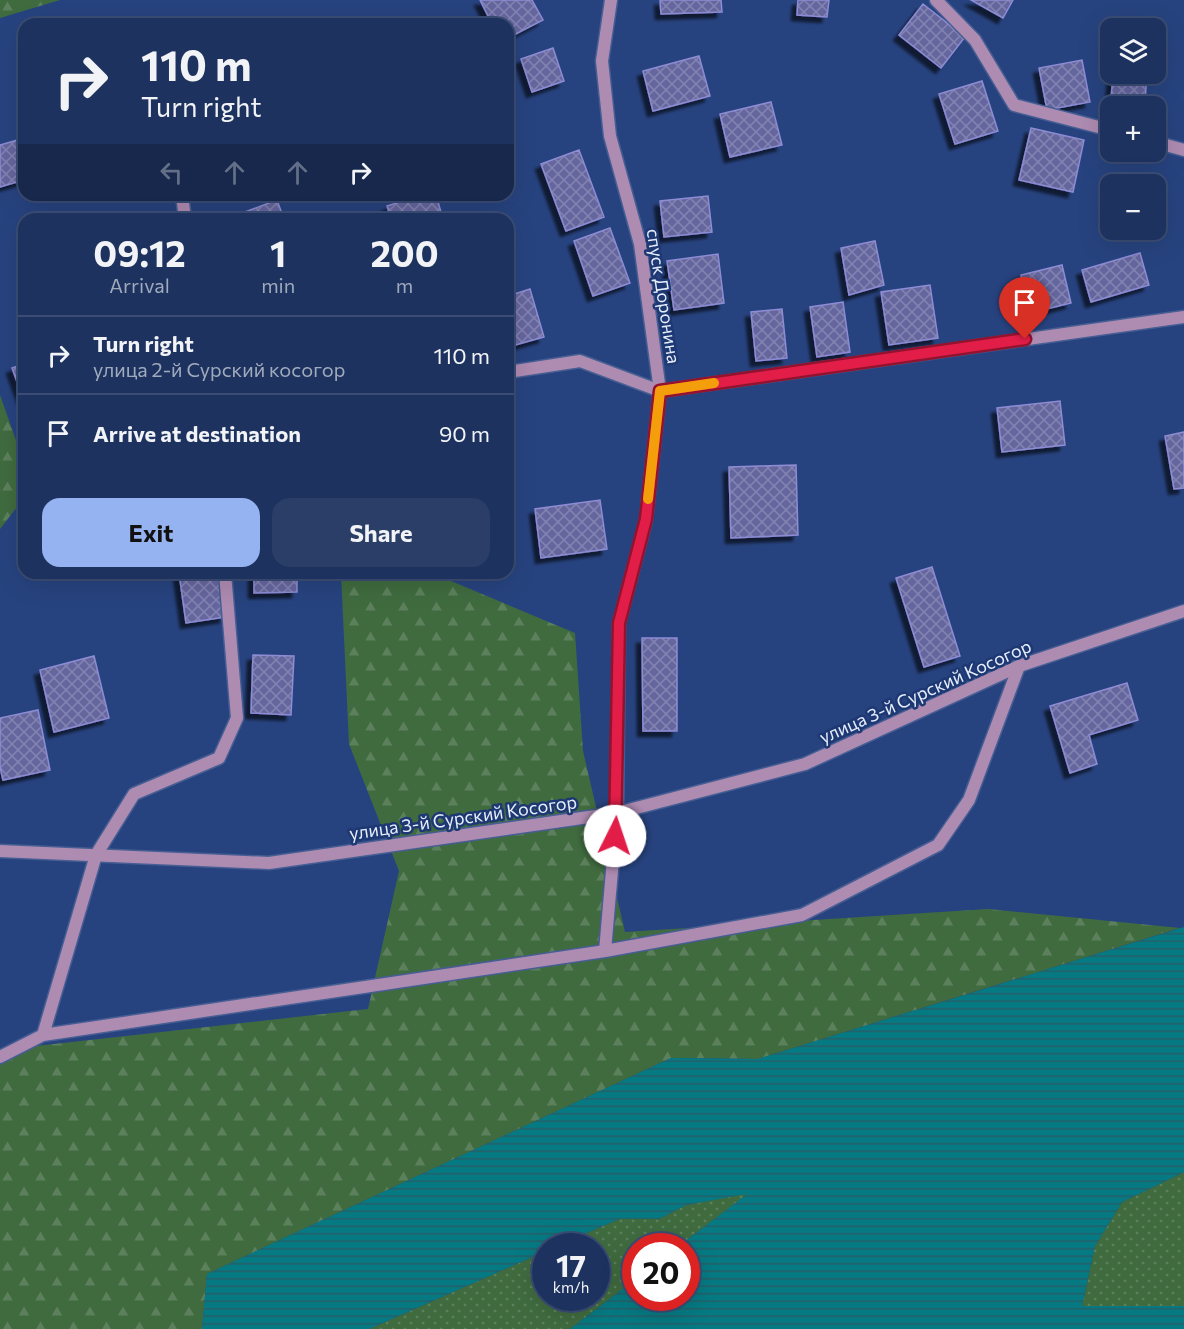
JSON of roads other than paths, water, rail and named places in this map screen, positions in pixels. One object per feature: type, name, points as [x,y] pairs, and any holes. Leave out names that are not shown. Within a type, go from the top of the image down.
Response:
[{"type":"street","name":"спуск Доронина","points":[[604,951],[617,813],[619,623],[646,519],[660,391],[640,244],[610,136],[602,61],[611,0]]},
{"type":"street","points":[[936,0],[975,40],[1014,105],[1100,127]]},
{"type":"street","points":[[1166,145],[1184,150]]},
{"type":"street","points":[[514,371],[580,361],[660,391],[1184,317]]},
{"type":"street","points":[[43,1035],[96,855],[134,794],[219,758],[237,718],[225,579]]},
{"type":"street","name":"улица 3-й Сурский Косогор","points":[[0,851],[268,863],[617,813],[806,764],[1019,666],[1184,611]]},
{"type":"street","points":[[0,1056],[43,1035],[604,951],[802,915],[938,844],[969,800],[1019,666]]}]
